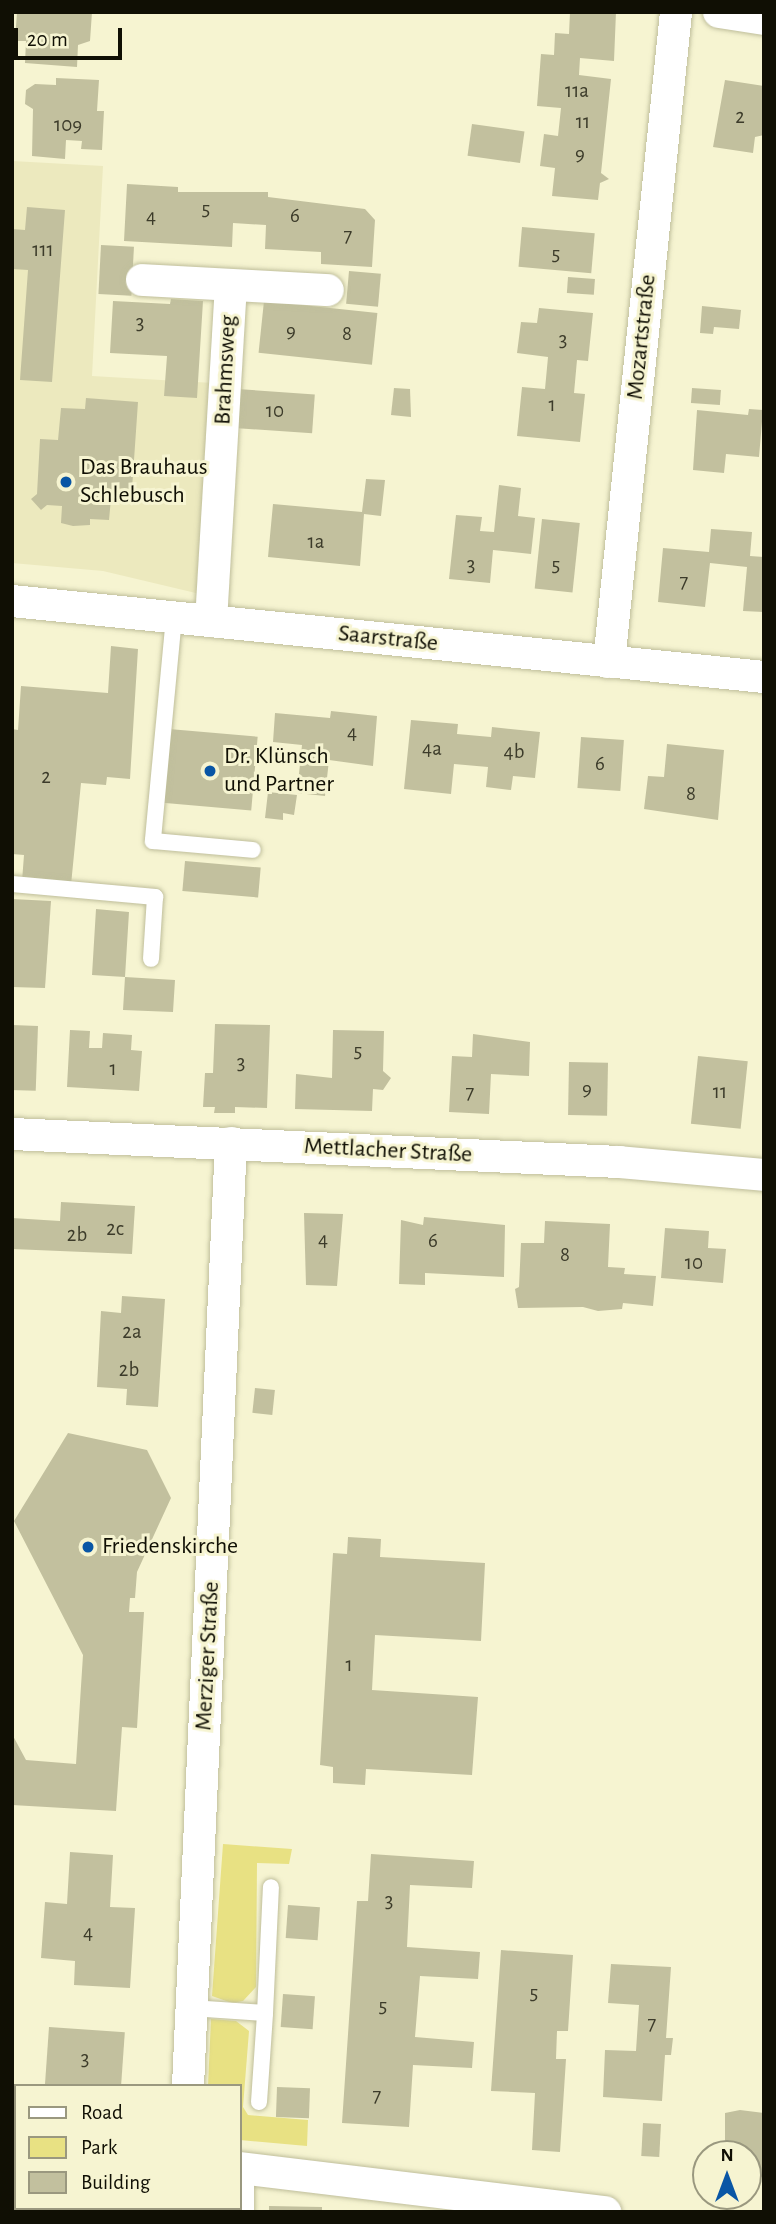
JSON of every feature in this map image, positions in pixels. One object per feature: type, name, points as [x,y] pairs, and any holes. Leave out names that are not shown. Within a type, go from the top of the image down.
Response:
[{"type":"street","name":"Mozartstraße","points":[[610,662],[676,12]]},
{"type":"street","points":[[719,12],[764,19]]},
{"type":"street","name":"Brahmsweg","points":[[142,280],[328,290]]},
{"type":"street","name":"Brahmsweg","points":[[211,621],[231,286]]},
{"type":"street","name":"Saarstraße","points":[[12,601],[764,677]]},
{"type":"street","name":"Mettlacher Straße","points":[[12,1134],[620,1162],[764,1175]]},
{"type":"street","name":"Merziger Straße","points":[[188,2084],[231,1143]]},
{"type":"street","points":[[243,2168],[605,2212]]},
{"type":"lane","points":[[174,617],[153,841],[253,850]]},
{"type":"lane","points":[[12,884],[155,897],[151,959]]},
{"type":"lane","points":[[259,2102],[271,1887]]},
{"type":"lane","points":[[191,2008],[265,2013]]},
{"type":"lane","points":[[243,2168],[246,2212]]},
{"type":"shaded area","points":[[12,161],[103,166],[92,376],[213,383],[200,594],[103,571],[12,563]]},
{"type":"green space","points":[[223,1844],[292,1849],[289,1864],[257,1863],[256,1987],[243,2001],[232,2003],[212,1996]]},
{"type":"green space","points":[[211,2019],[236,2021],[249,2031],[243,2107],[248,2115],[308,2120],[307,2146],[242,2140],[242,2084],[208,2084]]},
{"type":"building","points":[[17,12],[92,12],[90,41],[78,45],[77,67],[25,63],[26,41],[15,41]]},
{"type":"building","points":[[570,12],[616,12],[614,61],[580,58],[579,75],[611,79],[601,173],[609,179],[600,183],[598,200],[552,196],[555,168],[540,166],[544,134],[558,136],[561,108],[537,106],[541,54],[554,55],[555,33],[569,34]]},
{"type":"building","points":[[56,78],[99,80],[97,111],[104,111],[102,150],[81,149],[82,141],[66,140],[65,159],[32,156],[33,109],[25,104],[26,90],[35,84],[56,85]]},
{"type":"building","points":[[725,80],[764,86],[764,135],[755,137],[753,153],[713,147]]},
{"type":"building","points":[[472,124],[524,131],[520,163],[468,156]]},
{"type":"building","points":[[127,184],[178,187],[178,192],[268,192],[268,197],[365,209],[375,220],[372,267],[321,264],[321,252],[265,249],[266,225],[233,223],[232,247],[124,241]]},
{"type":"building","points":[[27,207],[65,210],[52,382],[20,380],[28,270],[12,269],[12,229],[25,230]]},
{"type":"building","points":[[522,227],[595,233],[591,273],[519,267]]},
{"type":"building","points":[[101,245],[134,247],[131,296],[98,294]]},
{"type":"building","points":[[349,271],[381,274],[378,307],[346,304]]},
{"type":"building","points":[[568,277],[595,279],[594,295],[567,293]]},
{"type":"building","points":[[171,299],[203,301],[197,398],[164,396],[167,356],[110,353],[113,301],[170,304]]},
{"type":"building","points":[[264,301],[377,313],[372,365],[259,353]]},
{"type":"building","points":[[702,306],[741,310],[739,329],[714,327],[713,334],[700,333]]},
{"type":"building","points":[[539,308],[593,313],[588,361],[577,360],[574,393],[585,394],[580,442],[517,436],[522,387],[545,389],[548,357],[517,353],[521,322],[537,323]]},
{"type":"building","points":[[394,388],[410,389],[411,417],[391,415]]},
{"type":"building","points":[[692,388],[721,390],[720,405],[691,403]]},
{"type":"building","points":[[237,389],[315,394],[312,433],[234,428]]},
{"type":"building","points":[[86,398],[138,402],[132,489],[112,488],[109,520],[90,519],[90,525],[73,526],[61,523],[62,506],[47,505],[41,510],[31,499],[37,494],[40,439],[58,440],[61,408],[85,409]]},
{"type":"building","points":[[749,409],[763,410],[759,457],[726,454],[724,473],[693,470],[697,410],[748,415]]},
{"type":"building","points":[[366,479],[385,480],[381,516],[364,514],[360,566],[268,557],[273,504],[362,512]]},
{"type":"building","points":[[499,485],[521,488],[518,516],[535,518],[531,554],[493,550],[490,583],[449,579],[456,515],[482,517],[480,531],[494,532]]},
{"type":"building","points":[[542,519],[580,523],[572,593],[535,589]]},
{"type":"building","points":[[711,529],[752,532],[750,556],[764,557],[764,612],[743,611],[747,567],[710,563],[705,607],[658,602],[663,548],[709,552]]},
{"type":"building","points":[[111,646],[138,649],[130,779],[107,777],[106,785],[81,783],[71,885],[22,881],[24,855],[12,854],[12,729],[18,730],[21,686],[108,693]]},
{"type":"building","points":[[331,711],[377,716],[373,766],[329,760],[325,796],[297,793],[302,745],[273,742],[275,713],[330,718]]},
{"type":"building","points":[[411,720],[458,724],[457,734],[491,737],[492,727],[540,732],[535,778],[513,776],[511,790],[486,787],[488,767],[454,764],[451,794],[404,789]]},
{"type":"building","points":[[169,729],[258,737],[251,810],[163,803]]},
{"type":"building","points":[[581,737],[624,740],[620,791],[577,788]]},
{"type":"building","points":[[667,744],[724,750],[718,820],[644,809],[648,776],[664,777]]},
{"type":"building","points":[[268,792],[297,795],[294,815],[283,813],[283,820],[265,818]]},
{"type":"building","points":[[185,861],[261,868],[258,898],[182,891]]},
{"type":"building","points":[[12,899],[51,901],[45,988],[12,987]]},
{"type":"building","points":[[96,909],[129,912],[125,977],[92,975]]},
{"type":"building","points":[[125,977],[175,980],[173,1012],[123,1010]]},
{"type":"building","points":[[215,1024],[270,1025],[267,1108],[235,1107],[235,1113],[214,1113],[215,1107],[203,1107],[205,1073],[213,1073]]},
{"type":"building","points":[[12,1025],[38,1026],[36,1091],[12,1090]]},
{"type":"building","points":[[70,1030],[90,1031],[89,1048],[102,1048],[103,1033],[132,1035],[131,1050],[142,1051],[139,1091],[67,1087]]},
{"type":"building","points":[[333,1030],[384,1031],[383,1071],[391,1078],[383,1090],[373,1089],[372,1111],[295,1109],[296,1074],[332,1078]]},
{"type":"building","points":[[473,1034],[530,1042],[529,1076],[491,1074],[489,1114],[449,1112],[452,1056],[472,1057]]},
{"type":"building","points":[[698,1056],[748,1061],[741,1129],[691,1124]]},
{"type":"building","points":[[569,1062],[608,1063],[607,1116],[568,1115]]},
{"type":"building","points":[[61,1202],[135,1206],[132,1254],[12,1249],[12,1218],[60,1221]]},
{"type":"building","points":[[304,1213],[343,1214],[337,1286],[306,1285]]},
{"type":"building","points":[[424,1217],[505,1225],[504,1277],[425,1273],[425,1285],[399,1284],[401,1220],[423,1225]]},
{"type":"building","points":[[545,1221],[610,1224],[608,1267],[625,1268],[624,1274],[656,1276],[653,1306],[623,1303],[622,1309],[598,1311],[583,1307],[518,1308],[515,1289],[519,1287],[521,1243],[544,1243]]},
{"type":"building","points":[[665,1228],[709,1231],[708,1248],[726,1249],[723,1283],[661,1278]]},
{"type":"building","points":[[122,1296],[165,1299],[158,1407],[126,1405],[127,1389],[97,1387],[101,1311],[121,1313]]},
{"type":"building","points":[[255,1388],[275,1390],[272,1415],[252,1413]]},
{"type":"building","points":[[68,1433],[147,1450],[171,1498],[137,1572],[135,1598],[130,1598],[129,1612],[144,1612],[137,1728],[122,1727],[116,1811],[12,1805],[12,1734],[26,1760],[76,1764],[83,1655],[14,1521]]},
{"type":"building","points":[[348,1537],[381,1539],[380,1557],[485,1563],[481,1641],[375,1635],[372,1690],[478,1697],[472,1775],[366,1769],[365,1785],[333,1783],[333,1767],[320,1765],[333,1553],[347,1554]]},
{"type":"building","points":[[70,1852],[113,1855],[110,1907],[135,1908],[130,1988],[74,1985],[75,1961],[41,1958],[45,1902],[67,1904]]},
{"type":"building","points":[[371,1854],[474,1861],[472,1888],[410,1885],[407,1947],[480,1952],[478,1979],[420,1976],[415,2037],[474,2042],[472,2068],[413,2065],[409,2127],[342,2123],[357,1901],[368,1901]]},
{"type":"building","points":[[288,1905],[320,1907],[318,1940],[286,1938]]},
{"type":"building","points":[[501,1950],[573,1955],[568,2031],[557,2031],[556,2059],[566,2059],[560,2152],[532,2150],[535,2093],[491,2091]]},
{"type":"building","points":[[611,1964],[671,1967],[666,2038],[673,2038],[671,2055],[665,2055],[662,2101],[603,2097],[605,2050],[636,2051],[639,2005],[608,2003]]},
{"type":"building","points":[[283,1994],[315,1996],[313,2029],[281,2027]]},
{"type":"building","points":[[49,2027],[125,2032],[121,2084],[45,2084]]},
{"type":"building","points":[[277,2087],[310,2088],[309,2118],[276,2117]]},
{"type":"building","points":[[740,2110],[764,2113],[764,2177],[762,2140],[725,2140],[725,2113]]},
{"type":"building","points":[[643,2123],[661,2124],[659,2157],[641,2156]]},
{"type":"building","points":[[269,2206],[322,2207],[322,2212],[269,2212]]},
{"type":"place","name":"Das Brauhaus Schlebusch","points":[[66,482]]},
{"type":"place","name":"Dr. Klünsch und Partner","points":[[210,771]]},
{"type":"place","name":"Friedenskirche","points":[[88,1547]]}]
